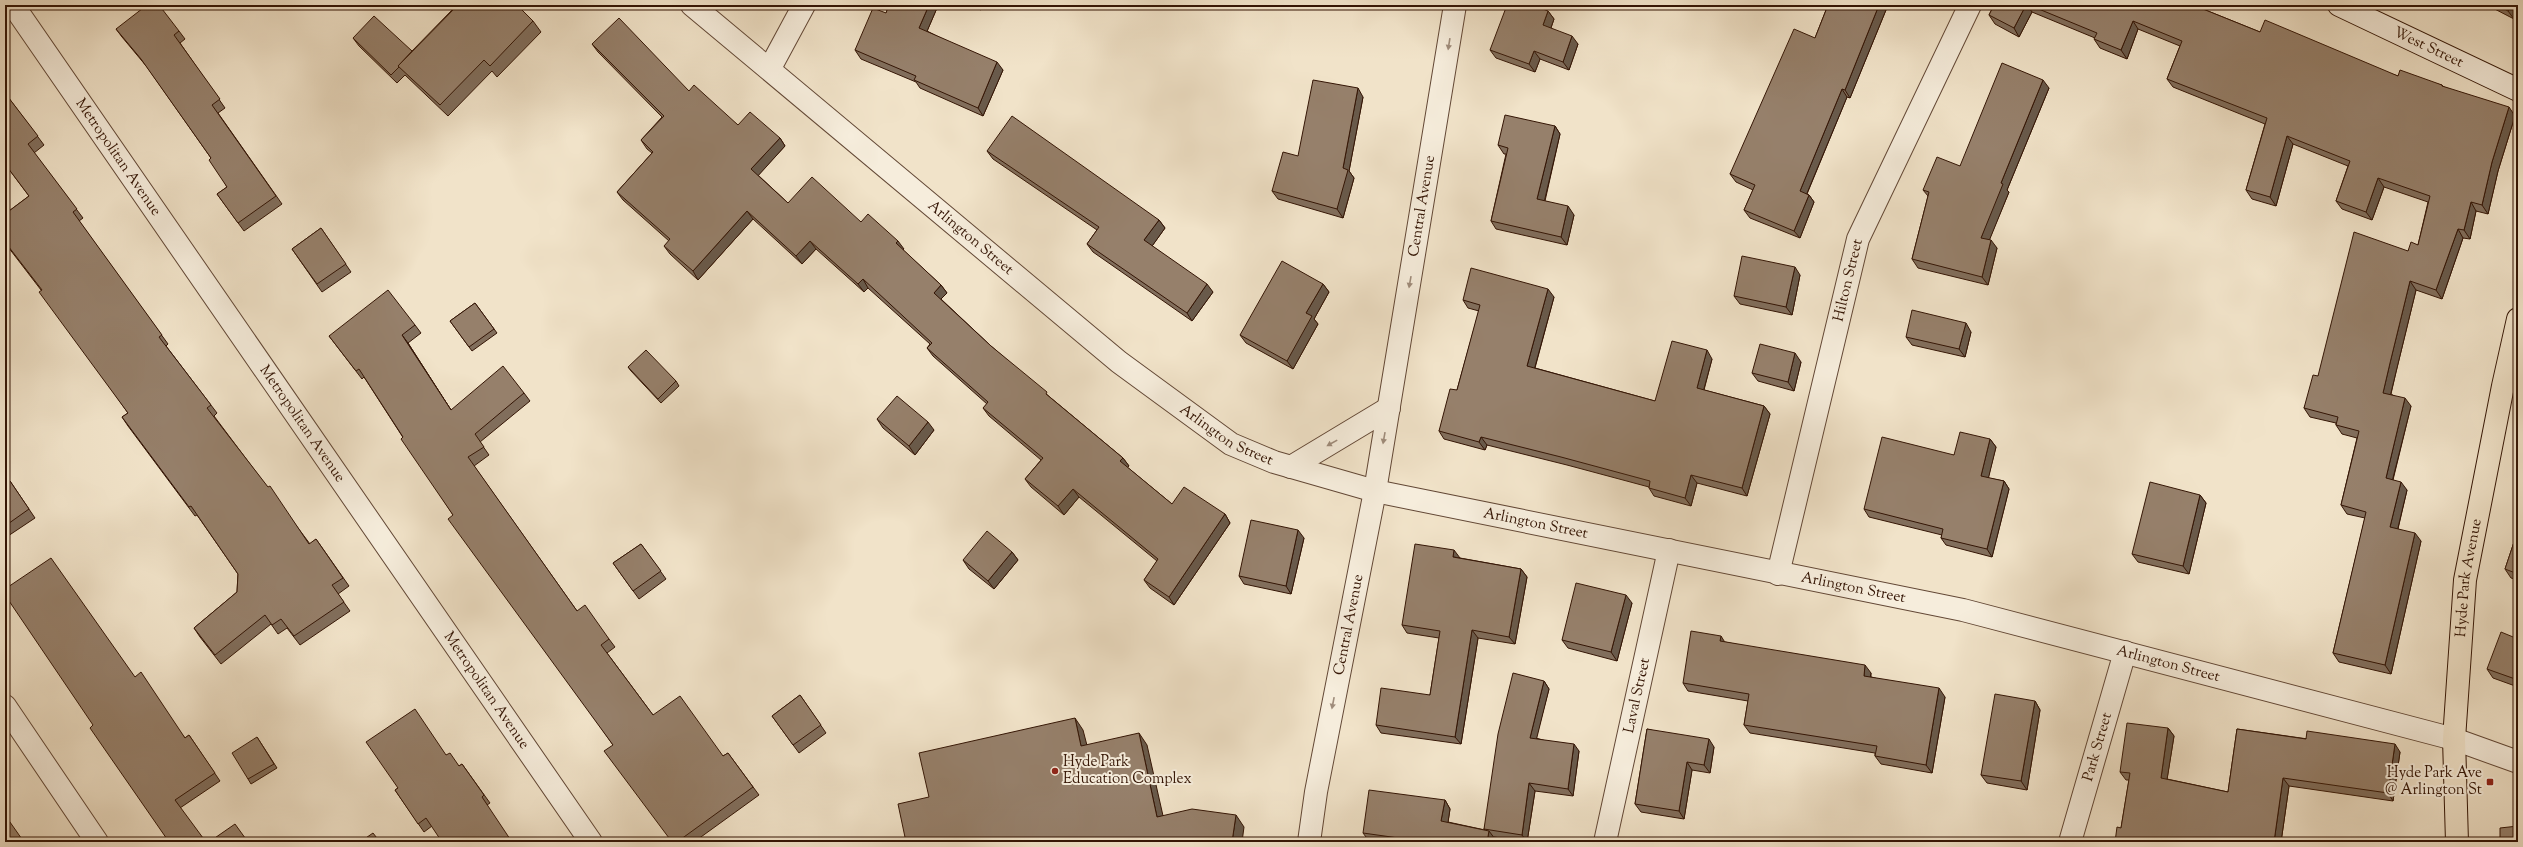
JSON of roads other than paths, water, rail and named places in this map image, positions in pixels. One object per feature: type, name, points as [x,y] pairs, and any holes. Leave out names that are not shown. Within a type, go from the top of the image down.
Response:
[{"type":"main road","name":"Hyde Park Avenue","points":[[2458,842],[2454,739],[2465,580],[2502,386],[2518,319]]},
{"type":"street","name":"Metropolitan Avenue","points":[[13,5],[591,842]]},
{"type":"street","name":"Arlington Street","points":[[692,5],[770,68],[1119,362],[1231,444],[1290,467],[1375,491],[1669,550],[1778,574],[1963,610],[2454,739],[2518,762]]},
{"type":"street","points":[[770,68],[804,5]]},
{"type":"street","name":"Central Avenue","points":[[1309,842],[1316,792],[1375,491],[1455,5]]},
{"type":"street","name":"Hilton Street","points":[[1778,574],[1858,239],[1970,5]]},
{"type":"street","name":"West Street","points":[[2339,5],[2518,90]]},
{"type":"street","points":[[1290,467],[1389,408]]},
{"type":"street","name":"Laval Street","points":[[1605,842],[1669,550]]},
{"type":"street","name":"Park Street","points":[[2070,842],[2125,652]]},
{"type":"street","points":[[5,706],[97,842]]},
{"type":"place","name":"Hyde Park Education Complex","points":[[1055,771]]},
{"type":"place","name":"Hyde Park Ave @ Arlington St","points":[[2490,782]]}]
